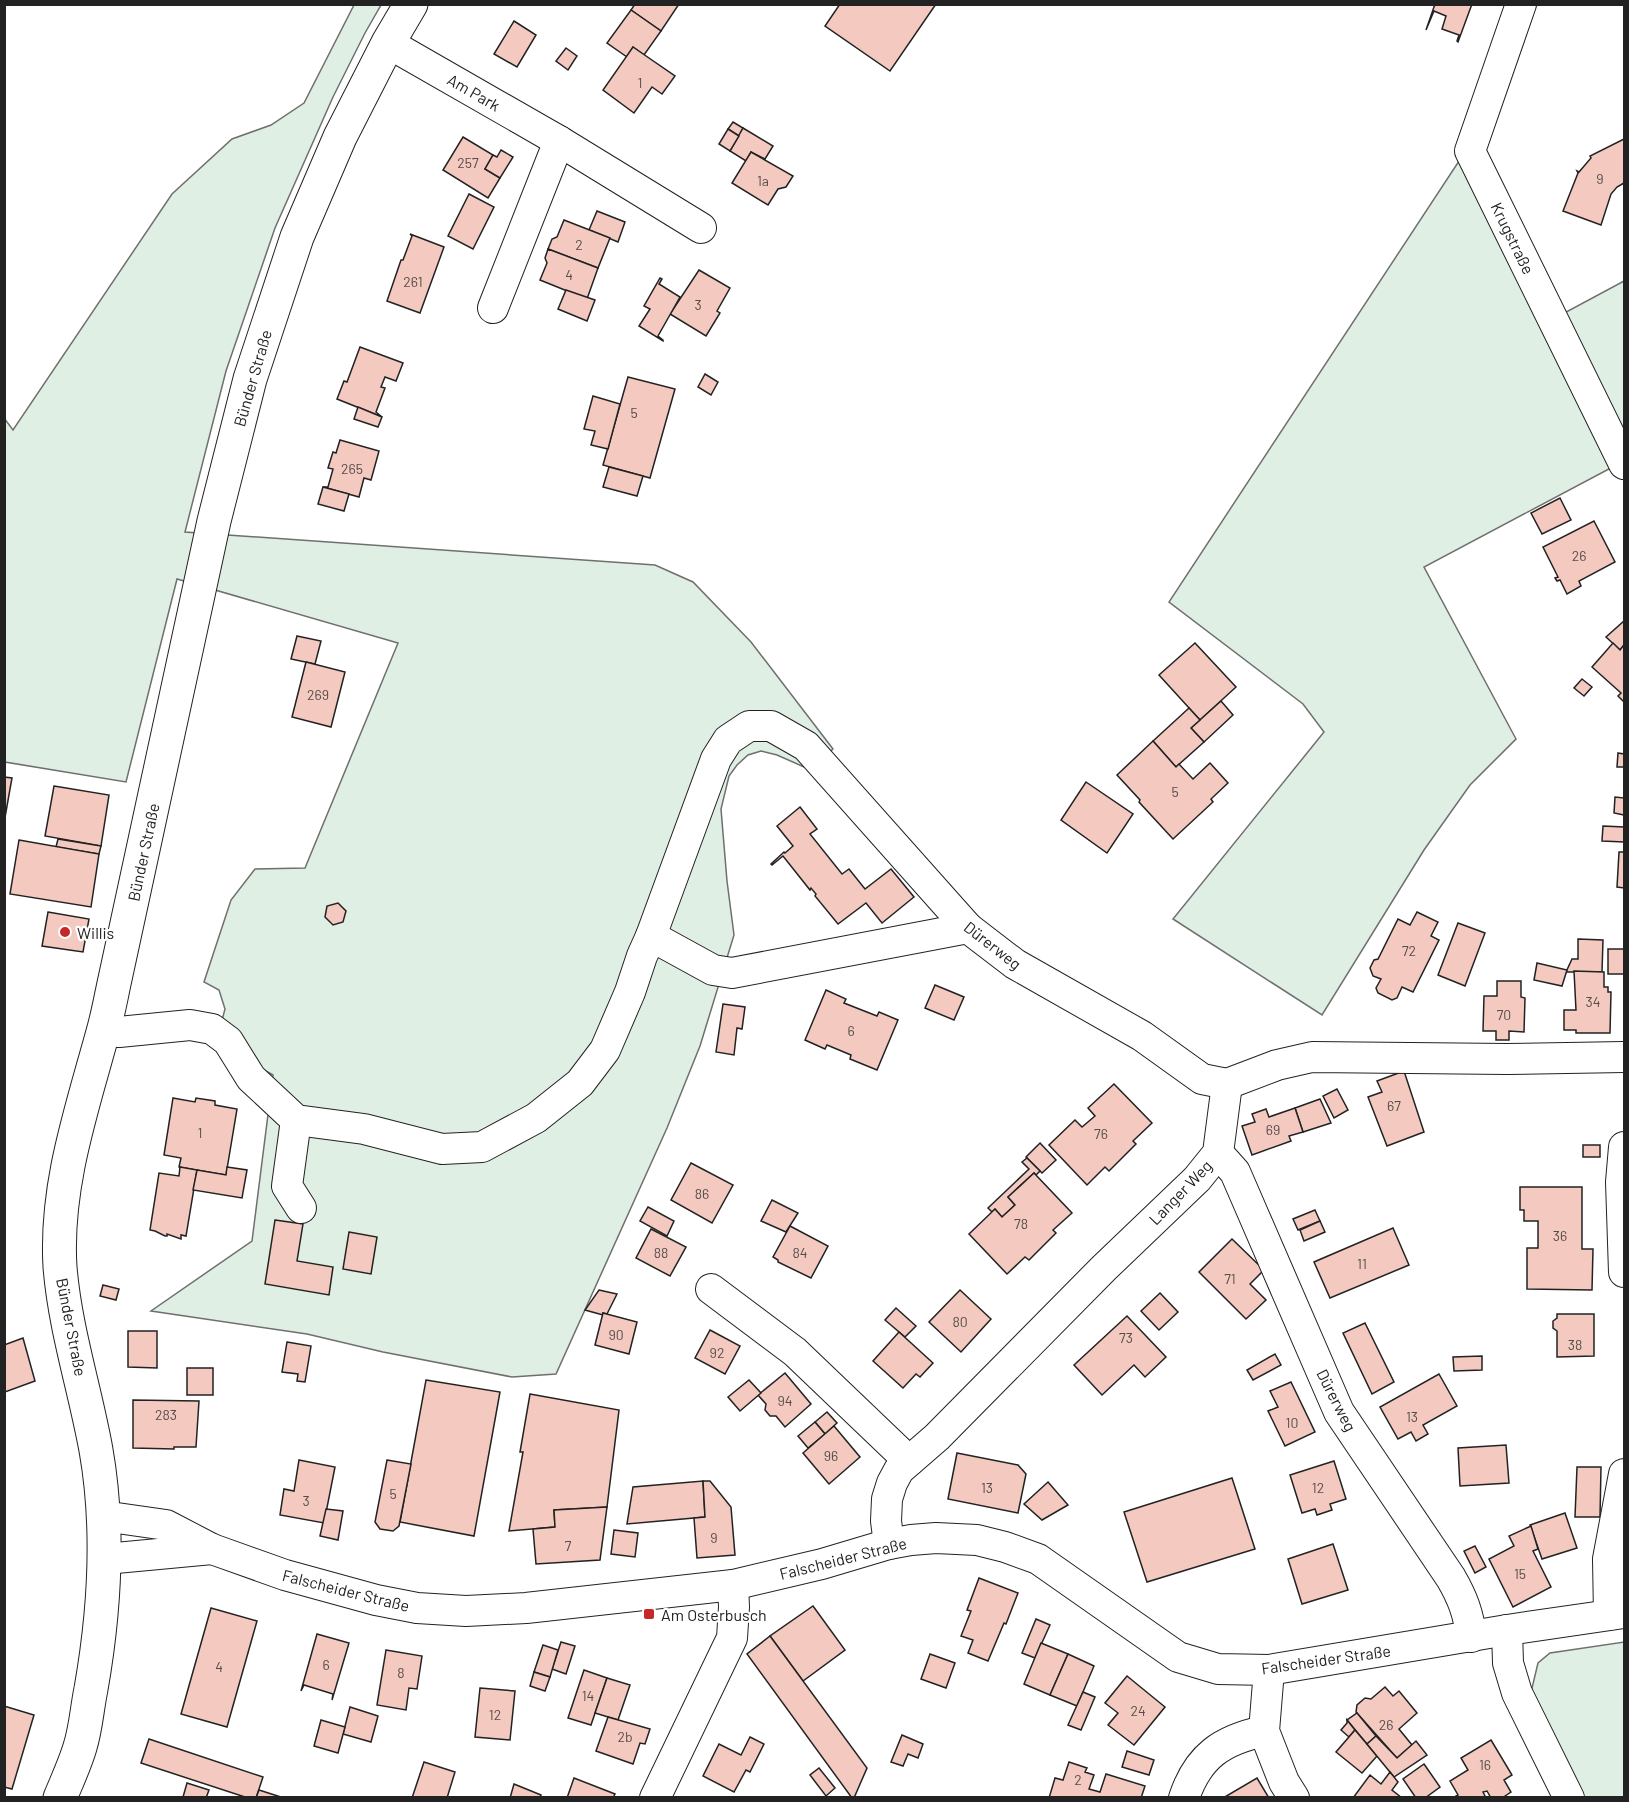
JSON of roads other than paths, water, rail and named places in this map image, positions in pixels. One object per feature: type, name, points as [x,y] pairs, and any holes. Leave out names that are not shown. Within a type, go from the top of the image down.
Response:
[{"type":"main road","name":"Bünder Straße","points":[[60,1797],[81,1746],[98,1648],[105,1559],[96,1452],[65,1310],[60,1267],[60,1218],[65,1180],[79,1115],[104,1031],[214,521],[250,379],[297,237],[340,137],[388,43],[411,4]]},
{"type":"street","name":"Krugstraße","points":[[1521,4],[1470,151],[1624,464]]},
{"type":"street","name":"Am Park","points":[[388,43],[559,141],[701,228]]},
{"type":"street","points":[[493,308],[559,141]]},
{"type":"street","name":"Dürerweg","points":[[296,1120],[364,1129],[441,1149],[482,1147],[536,1118],[580,1083],[605,1050],[630,992],[716,759],[728,740],[748,726],[771,726],[806,746],[968,928],[1015,964],[1142,1036],[1202,1079],[1227,1084]]},
{"type":"street","points":[[651,936],[713,970],[732,973],[968,928]]},
{"type":"street","points":[[104,1031],[119,1032],[190,1025],[212,1029],[228,1041],[251,1078],[296,1120],[287,1186],[301,1208]]},
{"type":"street","points":[[1227,1084],[1277,1065],[1312,1058],[1624,1057]]},
{"type":"street","name":"Langer Weg","points":[[889,1544],[886,1521],[887,1499],[899,1470],[938,1437],[1104,1268],[1197,1179],[1218,1153],[1227,1084]]},
{"type":"street","points":[[1624,1147],[1621,1182],[1624,1272]]},
{"type":"street","name":"Dürerweg","points":[[1218,1153],[1235,1172],[1339,1412],[1451,1578],[1463,1600],[1470,1620],[1471,1637]]},
{"type":"street","points":[[711,1289],[795,1352],[909,1461]]},
{"type":"street","points":[[1617,1614],[1608,1559],[1624,1474]]},
{"type":"street","name":"Falscheider Straße","points":[[103,1516],[166,1525],[212,1549],[297,1578],[376,1600],[466,1611],[526,1608],[733,1585],[822,1564],[889,1544],[936,1538],[977,1540],[1038,1559],[1178,1657],[1218,1670],[1269,1670],[1617,1614]]},
{"type":"street","name":"Falscheider Straße","points":[[105,1559],[212,1549]]},
{"type":"street","points":[[655,1797],[732,1638],[733,1585]]},
{"type":"street","points":[[1507,1630],[1508,1663],[1517,1694],[1569,1797]]},
{"type":"street","points":[[1269,1670],[1264,1731],[1284,1782],[1294,1797]]},
{"type":"street","points":[[1184,1797],[1190,1781],[1202,1762],[1220,1746],[1244,1735],[1264,1731]]},
{"type":"place","name":"Willis","points":[[65,932]]},
{"type":"place","name":"Am Osterbusch","points":[[649,1614]]}]
